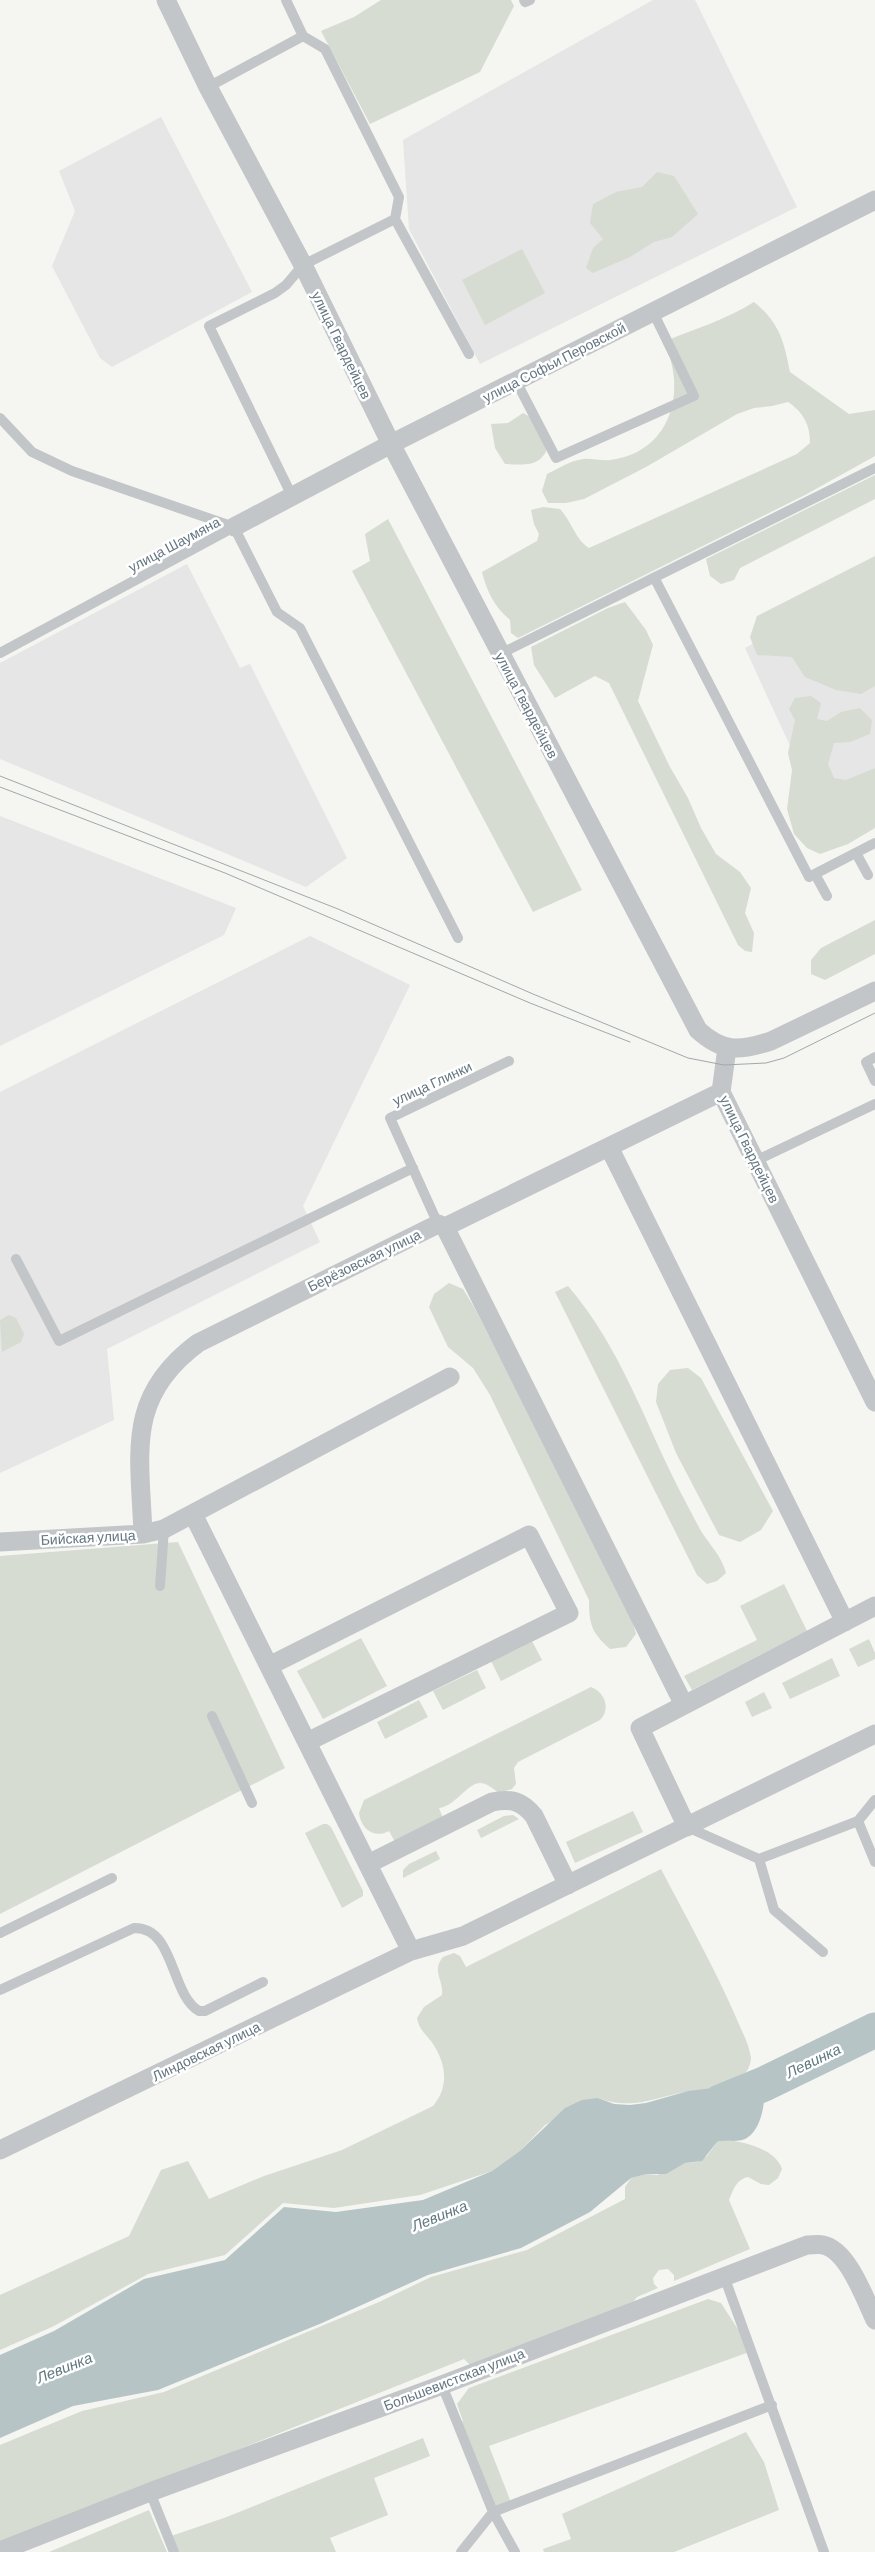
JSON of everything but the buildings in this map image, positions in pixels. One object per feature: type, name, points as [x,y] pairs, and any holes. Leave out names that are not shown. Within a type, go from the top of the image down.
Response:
[{"type":"street","name":"улица Гвардейцев","points":[[166,0],[208,87],[303,265],[390,444],[689,1015],[698,1030],[712,1042],[727,1048],[721,1092],[875,1402]]},
{"type":"street","name":"улица Софьи Перовской","points":[[234,527],[390,444],[875,200]]},
{"type":"street","points":[[727,1048],[740,1049],[771,1041],[875,991]]},
{"type":"street","name":"Берёзовская улица","points":[[143,1534],[140,1444],[144,1418],[153,1392],[171,1365],[198,1343],[721,1092]]},
{"type":"street","points":[[609,1147],[845,1622]]},
{"type":"street","points":[[441,1226],[684,1705]]},
{"type":"street","name":"Бийская улица","points":[[0,1542],[143,1534],[169,1527],[450,1378]]},
{"type":"street","points":[[193,1514],[411,1951]]},
{"type":"street","points":[[269,1666],[529,1535],[569,1613],[307,1742]]},
{"type":"street","points":[[687,1827],[640,1728],[875,1606]]},
{"type":"street","name":"Линдовская улица","points":[[0,2150],[411,1951],[463,1936],[875,1734]]},
{"type":"street","points":[[368,1864],[492,1802],[504,1799],[516,1801],[526,1806],[534,1816],[568,1885]]},
{"type":"street","name":"Большевистская улица","points":[[0,2551],[150,2492],[442,2385],[795,2249],[823,2244],[845,2259],[874,2316]]},
{"type":"lane","points":[[286,0],[303,36],[326,49],[398,198],[395,219],[469,354]]},
{"type":"lane","points":[[524,0],[525,2],[530,0]]},
{"type":"lane","points":[[208,87],[303,36]]},
{"type":"lane","points":[[292,496],[209,326],[286,285],[303,265],[395,219]]},
{"type":"lane","points":[[516,381],[556,458],[694,396],[653,312]]},
{"type":"lane","name":"улица Шаумяна","points":[[0,418],[32,452],[72,471],[234,527]]},
{"type":"lane","points":[[500,654],[655,579],[875,468]]},
{"type":"lane","points":[[234,527],[277,612],[300,628],[458,938]]},
{"type":"lane","name":"улица Шаумяна","points":[[0,653],[234,527]]},
{"type":"lane","points":[[655,579],[809,877],[875,843]]},
{"type":"lane","points":[[856,853],[868,875]]},
{"type":"lane","points":[[815,874],[827,896]]},
{"type":"lane","points":[[875,1057],[866,1062],[875,1081]]},
{"type":"lane","name":"улица Глинки","points":[[441,1226],[390,1118],[509,1061]]},
{"type":"lane","points":[[755,1160],[875,1104]]},
{"type":"lane","points":[[16,1259],[59,1341],[413,1168]]},
{"type":"lane","points":[[160,1586],[169,1527]]},
{"type":"lane","points":[[212,1716],[252,1803]]},
{"type":"lane","points":[[687,1827],[759,1859],[858,1820],[875,1800]]},
{"type":"lane","points":[[858,1820],[875,1862]]},
{"type":"lane","points":[[759,1859],[774,1910],[823,1952]]},
{"type":"lane","points":[[0,1933],[112,1878]]},
{"type":"lane","points":[[0,1990],[134,1928],[143,1928],[157,1937],[189,2002],[199,2011],[205,2011],[263,1982]]},
{"type":"lane","points":[[724,2276],[824,2552]]},
{"type":"lane","points":[[442,2385],[493,2512],[515,2552]]},
{"type":"lane","points":[[461,2552],[493,2512],[772,2405]]},
{"type":"lane","points":[[150,2492],[174,2552]]},
{"type":"shaded area","points":[[381,0],[511,0],[514,6],[480,72],[370,124],[321,31],[354,17]]},
{"type":"shaded area","points":[[653,0],[695,0],[797,207],[480,364],[409,229],[403,140]]},
{"type":"shaded area","points":[[161,117],[252,292],[112,367],[100,358],[52,266],[75,211],[59,171]]},
{"type":"shaded area","points":[[657,172],[674,176],[698,214],[672,237],[654,242],[630,257],[593,273],[586,268],[593,248],[603,239],[590,223],[593,204],[616,192],[642,187]]},
{"type":"shaded area","points":[[522,249],[545,293],[485,325],[462,280]]},
{"type":"shaded area","points":[[754,302],[775,325],[783,342],[790,372],[849,414],[875,410],[875,456],[805,495],[518,638],[511,633],[510,620],[492,598],[482,572],[537,541],[539,534],[534,524],[531,510],[543,507],[560,509],[580,540],[589,548],[797,454],[810,443],[809,430],[805,419],[788,402],[754,408],[737,414],[646,467],[584,499],[566,503],[548,503],[542,491],[547,474],[574,461],[583,459],[610,460],[625,457],[639,451],[650,443],[666,422],[674,394],[672,365],[666,341],[722,319]]},
{"type":"shaded area","points":[[523,413],[541,423],[550,442],[543,456],[534,463],[505,464],[495,448],[491,424],[508,423]]},
{"type":"shaded area","points":[[875,475],[875,499],[740,568],[734,580],[721,584],[710,576],[706,559]]},
{"type":"shaded area","points":[[388,519],[582,890],[533,912],[352,571],[370,561],[365,534]]},
{"type":"shaded area","points":[[875,556],[875,686],[861,694],[836,690],[805,677],[792,657],[757,655],[750,637],[757,616]]},
{"type":"shaded area","points":[[187,564],[240,668],[250,664],[347,858],[306,887],[0,759],[0,663]]},
{"type":"shaded area","points":[[875,580],[875,785],[821,813],[745,648]]},
{"type":"shaded area","points":[[625,602],[646,630],[653,645],[638,701],[670,767],[688,798],[701,828],[716,854],[740,872],[751,888],[745,913],[754,933],[752,952],[745,951],[738,945],[609,683],[595,676],[555,698],[534,665],[531,647],[608,608]]},
{"type":"shaded area","points":[[811,696],[821,703],[817,719],[827,721],[841,712],[860,708],[872,720],[870,734],[850,742],[834,743],[828,764],[834,778],[846,780],[875,768],[875,828],[848,844],[820,854],[807,848],[794,834],[787,809],[792,770],[788,753],[795,720],[789,709],[795,698]]},
{"type":"shaded area","points":[[0,816],[236,908],[224,935],[0,1046]]},
{"type":"shaded area","points":[[875,920],[875,954],[825,980],[811,974],[811,960],[821,948]]},
{"type":"shaded area","points":[[310,936],[410,985],[303,1206],[320,1242],[107,1349],[114,1420],[0,1473],[0,1092]]},
{"type":"shaded area","points":[[449,1283],[463,1289],[474,1307],[630,1612],[636,1634],[626,1647],[610,1649],[595,1633],[591,1622],[589,1600],[490,1395],[473,1368],[448,1347],[429,1307],[434,1294]]},
{"type":"shaded area","points":[[568,1286],[587,1310],[618,1361],[683,1497],[701,1531],[722,1562],[726,1573],[717,1581],[707,1584],[697,1575],[555,1292]]},
{"type":"shaded area","points":[[9,1315],[16,1318],[24,1334],[21,1342],[2,1352],[0,1320]]},
{"type":"shaded area","points":[[688,1368],[701,1378],[773,1511],[761,1530],[740,1542],[719,1535],[676,1453],[656,1402],[658,1384],[670,1370]]},
{"type":"shaded area","points":[[178,1542],[285,1768],[0,1914],[0,1556]]},
{"type":"shaded area","points":[[784,1584],[807,1631],[692,1690],[684,1676],[757,1640],[740,1606]]},
{"type":"shaded area","points":[[361,1638],[387,1686],[323,1719],[297,1671]]},
{"type":"shaded area","points":[[869,1639],[875,1653],[875,1659],[858,1667],[849,1649]]},
{"type":"shaded area","points":[[532,1641],[542,1660],[501,1681],[491,1661]]},
{"type":"shaded area","points":[[832,1658],[840,1676],[790,1699],[782,1683]]},
{"type":"shaded area","points":[[477,1670],[486,1688],[443,1710],[433,1691]]},
{"type":"shaded area","points":[[591,1687],[600,1693],[605,1701],[605,1711],[600,1720],[518,1762],[514,1768],[516,1784],[512,1789],[499,1793],[485,1784],[475,1784],[451,1803],[439,1808],[443,1818],[395,1842],[389,1831],[378,1834],[373,1833],[362,1824],[359,1813],[364,1800]]},
{"type":"shaded area","points":[[764,1692],[772,1708],[752,1717],[745,1702]]},
{"type":"shaded area","points":[[419,1700],[428,1717],[385,1739],[377,1722]]},
{"type":"shaded area","points":[[633,1811],[643,1832],[575,1863],[566,1842]]},
{"type":"shaded area","points":[[513,1815],[519,1819],[481,1838],[477,1830],[504,1816]]},
{"type":"shaded area","points":[[323,1824],[331,1827],[363,1891],[363,1896],[342,1908],[305,1833]]},
{"type":"shaded area","points":[[436,1851],[440,1859],[403,1878],[403,1870],[409,1864]]},
{"type":"shaded area","points":[[661,1869],[718,1978],[746,2041],[751,2061],[747,2071],[741,2077],[728,2084],[644,2102],[611,2102],[598,2098],[545,2125],[521,2150],[492,2171],[420,2195],[334,2208],[283,2203],[225,2255],[148,2274],[54,2326],[0,2350],[0,2295],[129,2236],[161,2170],[188,2161],[209,2199],[264,2176],[342,2150],[433,2106],[442,2090],[444,2082],[443,2066],[436,2049],[420,2027],[417,2018],[424,2007],[442,1995],[438,1967],[443,1957],[454,1953],[460,1956],[466,1967]]},
{"type":"shaded area","points":[[724,2140],[749,2144],[766,2151],[779,2162],[782,2169],[778,2178],[769,2185],[761,2184],[748,2177],[741,2180],[732,2192],[729,2200],[750,2249],[674,2281],[674,2275],[668,2269],[659,2270],[653,2278],[654,2284],[658,2288],[637,2297],[633,2302],[472,2367],[464,2359],[0,2545],[0,2445],[82,2411],[164,2392],[379,2302],[431,2277],[527,2250],[625,2199],[625,2187],[631,2178],[647,2174],[657,2175],[685,2163],[697,2162],[707,2156],[717,2142]]},
{"type":"shaded area","points":[[708,2299],[721,2303],[752,2351],[489,2446],[512,2505],[493,2512],[457,2424],[463,2421],[457,2404],[469,2388]]},
{"type":"shaded area","points":[[746,2432],[764,2462],[779,2510],[674,2552],[544,2552],[543,2549],[571,2539],[562,2514]]},
{"type":"shaded area","points":[[423,2438],[430,2456],[374,2478],[388,2515],[330,2538],[336,2552],[174,2552],[168,2537],[224,2518]]},
{"type":"shaded area","points":[[149,2510],[167,2552],[49,2552]]},
{"type":"water","points":[[744,2078],[755,2078],[764,2084],[762,2114],[759,2122],[751,2135],[745,2139],[717,2142],[702,2161],[685,2163],[666,2174],[647,2174],[631,2178],[590,2212],[521,2248],[428,2275],[322,2323],[158,2390],[73,2406],[0,2438],[0,2355],[54,2331],[144,2279],[225,2260],[284,2207],[336,2212],[423,2200],[492,2171],[521,2150],[565,2108],[582,2100],[598,2098],[614,2104],[630,2105],[646,2103],[688,2091],[720,2087]]},
{"type":"waterway","name":"Левинка","points":[[720,2102],[764,2084],[875,2030]]},
{"type":"tram line","points":[[0,776],[338,909],[533,994],[688,1058],[724,1065],[766,1063],[784,1058],[875,1013]]},
{"type":"tram line","points":[[0,787],[225,873],[530,1003],[630,1042]]}]
